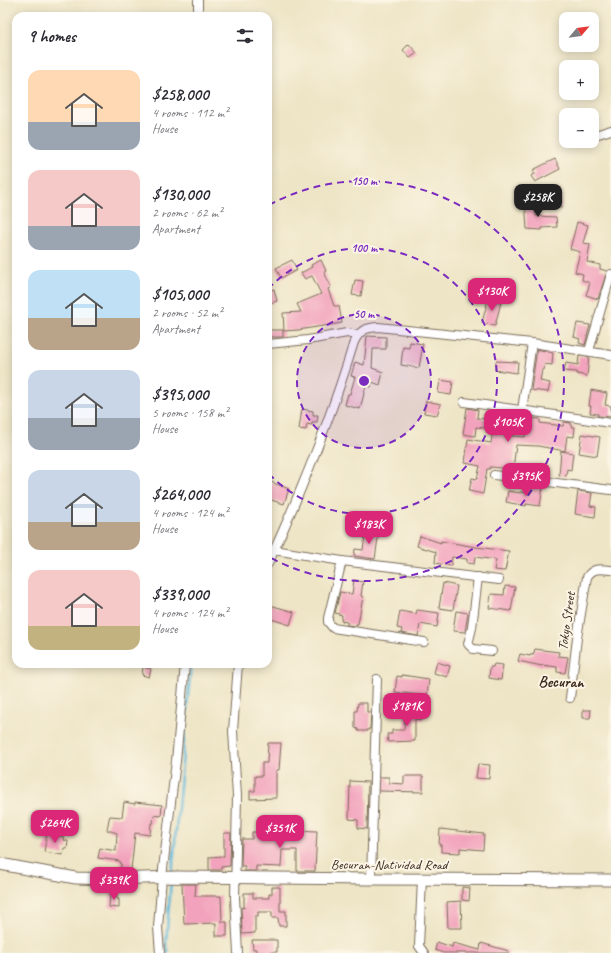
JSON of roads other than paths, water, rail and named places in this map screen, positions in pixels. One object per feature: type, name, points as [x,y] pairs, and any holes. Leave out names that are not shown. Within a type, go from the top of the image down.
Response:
[{"type":"street","points":[[198,0],[198,12]]},
{"type":"street","points":[[599,134],[611,130]]},
{"type":"street","points":[[589,351],[611,274]]},
{"type":"street","points":[[272,555],[312,462],[338,392],[354,342],[357,335],[368,328],[378,327],[611,354]]},
{"type":"street","points":[[272,344],[308,340],[347,333],[357,335]]},
{"type":"street","points":[[522,410],[532,344]]},
{"type":"street","points":[[464,402],[611,423]]},
{"type":"street","points":[[494,475],[611,490]]},
{"type":"street","points":[[274,550],[342,561],[478,576],[499,580]]},
{"type":"street","points":[[342,561],[328,618],[330,626],[333,628],[424,642]]},
{"type":"street","name":"Tokyo Street","points":[[570,698],[577,638],[587,577],[593,570],[611,570]]},
{"type":"street","points":[[478,576],[472,628],[468,644],[473,649],[492,651]]},
{"type":"street","points":[[160,953],[158,927],[169,877],[176,761],[185,668]]},
{"type":"street","points":[[238,668],[233,731],[237,796],[235,906],[238,953]]},
{"type":"street","points":[[371,879],[377,679]]},
{"type":"street","name":"Becuran-Natividad Road","points":[[0,864],[76,878],[111,879],[236,877],[611,880]]},
{"type":"street","points":[[422,879],[419,949],[424,953]]},
{"type":"waterway","points":[[172,875],[191,668]]},
{"type":"waterway","points":[[168,953],[166,943],[171,880]]},
{"type":"district","name":"Becuran","points":[[561,681]]}]
